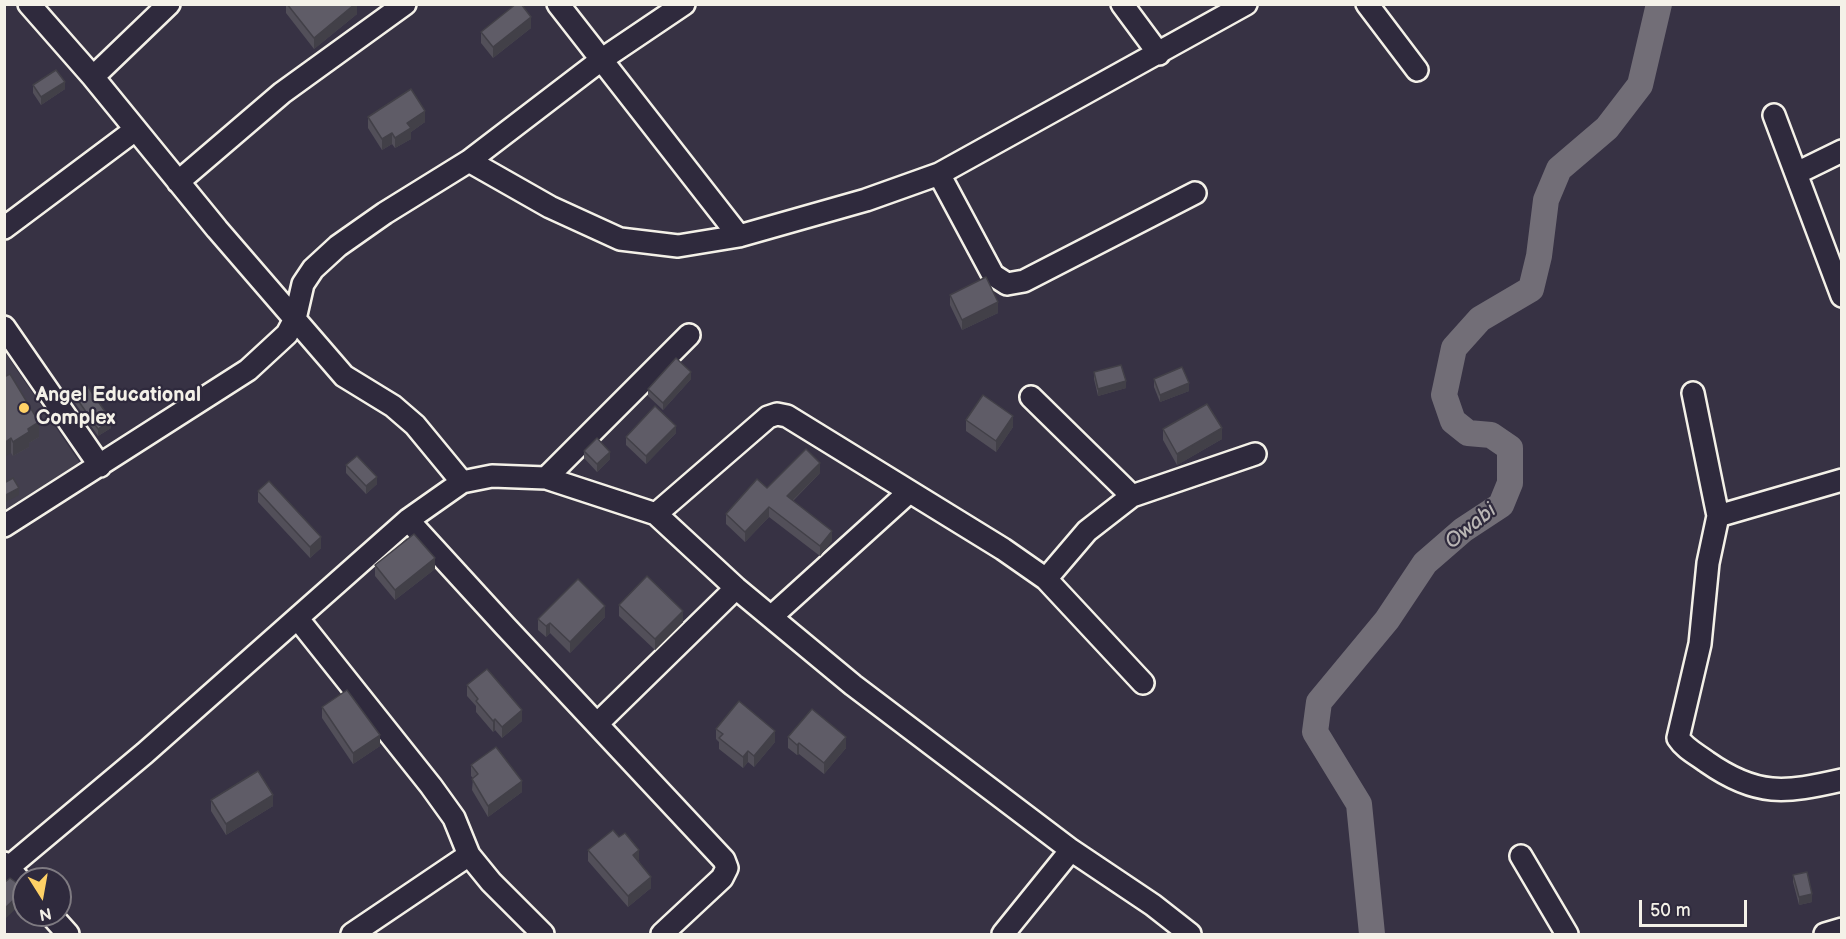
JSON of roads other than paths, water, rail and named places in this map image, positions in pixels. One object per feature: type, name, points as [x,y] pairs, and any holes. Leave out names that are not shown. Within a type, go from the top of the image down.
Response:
[{"type":"street","points":[[29,4],[93,76],[178,182],[344,376],[393,406],[415,425],[462,482]]},
{"type":"street","points":[[93,76],[169,4]]},
{"type":"street","points":[[178,182],[282,93],[405,4]]},
{"type":"street","points":[[558,4],[739,236]]},
{"type":"street","points":[[12,514],[100,465],[248,370],[287,334],[295,320],[303,284],[313,268],[338,246],[385,213],[469,161],[602,60],[684,4]]},
{"type":"street","points":[[1122,4],[1159,54]]},
{"type":"street","points":[[469,161],[560,212],[620,239],[678,246],[739,236],[866,200],[939,174],[1246,4]]},
{"type":"street","points":[[1367,4],[1417,70]]},
{"type":"street","points":[[1774,115],[1842,296]]},
{"type":"street","points":[[4,228],[135,130]]},
{"type":"street","points":[[1797,173],[1842,151]]},
{"type":"street","points":[[939,174],[993,275],[1007,284],[1024,281],[1195,193]]},
{"type":"street","points":[[4,327],[100,465]]},
{"type":"street","points":[[546,478],[689,335]]},
{"type":"street","points":[[1693,393],[1718,516],[1708,563],[1700,644],[1678,738],[1717,769],[1763,789],[1788,791],[1842,780]]},
{"type":"street","points":[[1031,397],[1132,496]]},
{"type":"street","points":[[656,514],[768,417],[777,414],[787,416],[908,493],[1003,549],[1046,579],[1143,683]]},
{"type":"street","points":[[1046,579],[1087,531],[1132,496],[1255,454]]},
{"type":"street","points":[[7,865],[146,753],[408,520],[462,482],[492,476],[546,478],[656,514],[736,588],[853,685],[1071,850],[1154,905],[1190,934]]},
{"type":"street","points":[[1718,516],[1842,480]]},
{"type":"street","points":[[771,617],[908,493]]},
{"type":"street","points":[[408,520],[724,860],[727,868],[722,878],[662,934]]},
{"type":"street","points":[[598,723],[736,588]]},
{"type":"street","points":[[298,619],[431,786],[454,818],[469,855],[491,882],[543,934]]},
{"type":"street","points":[[1003,934],[1071,850]]},
{"type":"street","points":[[352,934],[469,855]]},
{"type":"street","points":[[1521,856],[1567,934]]},
{"type":"street","points":[[1825,934],[1842,929]]},
{"type":"waterway","name":"Owabi","points":[[1372,934],[1359,804],[1315,732],[1319,702],[1387,620],[1425,563],[1463,530],[1501,505],[1510,483],[1510,448],[1491,435],[1468,433],[1453,421],[1444,395],[1454,348],[1480,319],[1531,289],[1539,256],[1546,200],[1559,169],[1607,128],[1640,85],[1659,4]]},
{"type":"place","name":"Angel Educational Complex","points":[[24,408]]}]
